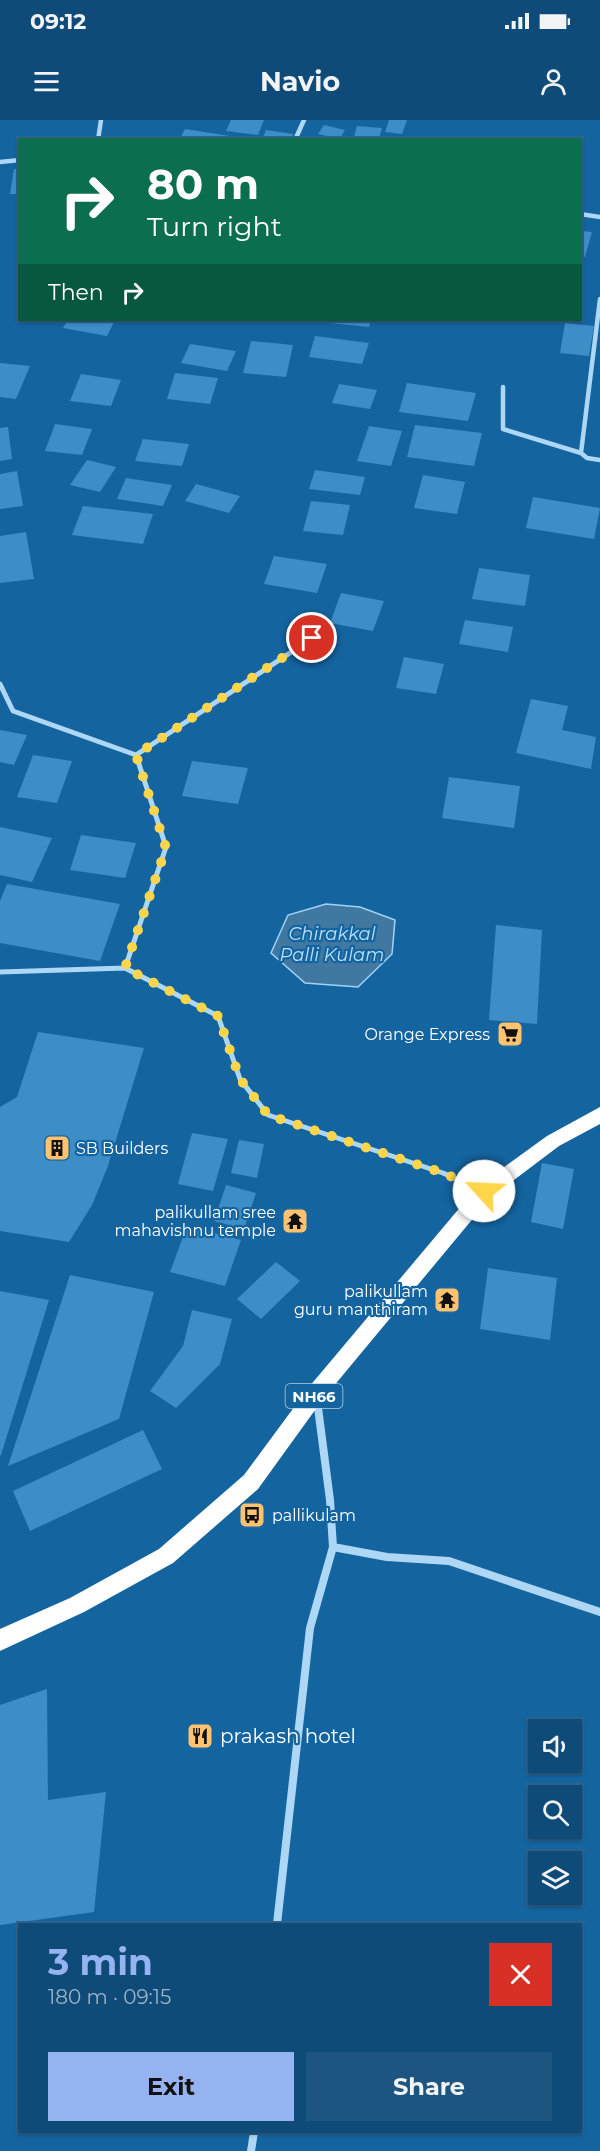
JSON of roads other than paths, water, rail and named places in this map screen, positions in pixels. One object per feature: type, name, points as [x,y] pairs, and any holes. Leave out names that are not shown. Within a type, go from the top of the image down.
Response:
[{"type":"highway","name":"NH66","points":[[0,1640],[76,1605],[166,1556],[251,1482],[316,1393],[484,1191],[553,1141],[600,1115]]},
{"type":"street","points":[[98,138],[101,120]]},
{"type":"street","points":[[296,138],[304,120]]},
{"type":"street","points":[[0,162],[18,160]]},
{"type":"street","points":[[582,214],[600,217]]},
{"type":"street","points":[[581,453],[600,299]]},
{"type":"street","points":[[503,387],[504,429],[581,453],[587,458],[600,460]]},
{"type":"street","points":[[136,755],[312,638]]},
{"type":"street","points":[[0,684],[13,711],[136,755]]},
{"type":"street","points":[[125,968],[166,848],[136,755]]},
{"type":"street","points":[[0,972],[125,968],[218,1016],[240,1079],[268,1115],[443,1173],[484,1191]]},
{"type":"street","points":[[277,1923],[310,1628],[333,1547],[330,1500],[316,1393]]},
{"type":"street","points":[[333,1547],[387,1557],[449,1561],[600,1612]]},
{"type":"street","points":[[251,2151],[254,2133]]},
{"type":"water","name":"Chirakkal Palli Kulam","points":[[326,904],[360,907],[395,920],[392,954],[358,987],[305,983],[271,953],[288,915]]},
{"type":"place","name":"Orange Express","points":[[510,1034]]},
{"type":"place","name":"SB Builders","points":[[57,1148]]},
{"type":"place","name":"palikullam sree mahavishnu temple","points":[[295,1221]]},
{"type":"place","name":"palikullam guru manthiram","points":[[447,1300]]},
{"type":"place","name":"pallikulam","points":[[252,1515]]},
{"type":"place","name":"prakash hotel","points":[[200,1736]]}]
